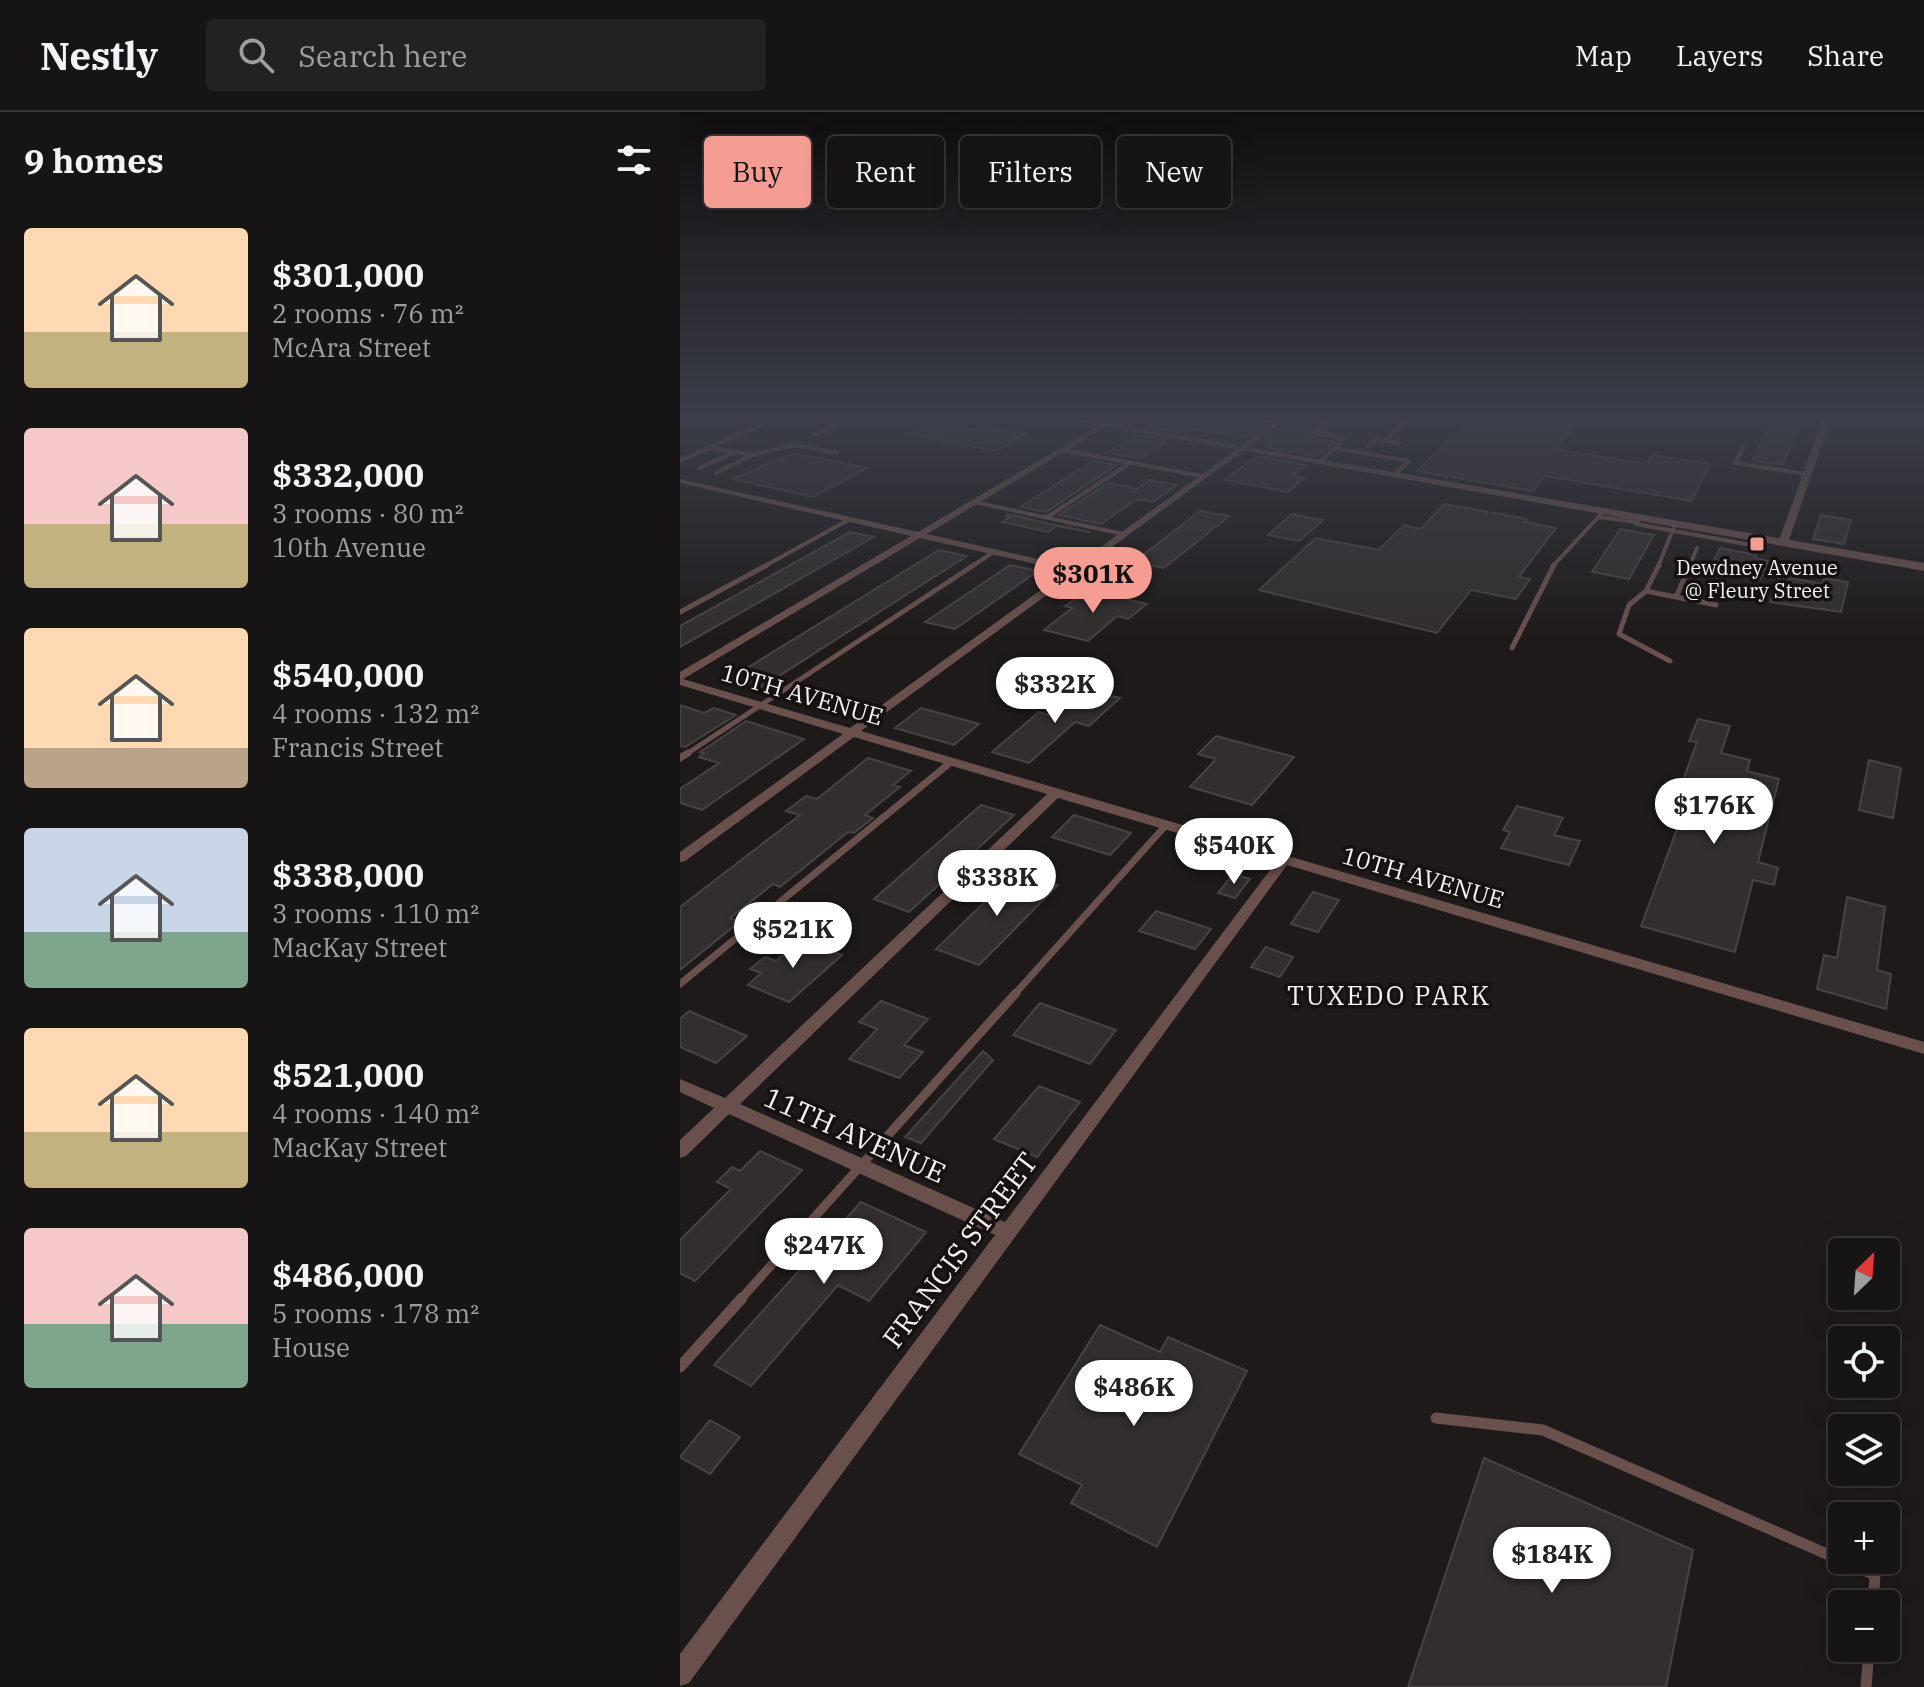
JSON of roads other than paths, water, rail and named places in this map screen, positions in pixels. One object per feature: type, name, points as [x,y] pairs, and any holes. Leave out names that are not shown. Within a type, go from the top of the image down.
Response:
[{"type":"street","points":[[727,492],[1074,570]]},
{"type":"street","points":[[680,680],[992,492]]},
{"type":"street","points":[[680,858],[1181,492]]},
{"type":"street","points":[[1481,492],[1673,527],[1924,567]]},
{"type":"street","points":[[1783,543],[1801,492]]},
{"type":"street","name":"10TH AVENUE","points":[[680,680],[759,706],[1924,1048]]},
{"type":"street","points":[[680,1151],[1056,793]]},
{"type":"street","name":"FRANCIS STREET","points":[[680,1674],[1284,860]]},
{"type":"street","name":"11TH AVENUE","points":[[680,1085],[1008,1232]]},
{"type":"lane","points":[[1046,518],[1086,492]]},
{"type":"lane","points":[[974,502],[1123,534]]},
{"type":"lane","points":[[1512,648],[1552,567],[1600,514]]},
{"type":"lane","points":[[680,612],[850,519]]},
{"type":"lane","points":[[1670,661],[1619,634],[1629,605],[1646,591],[1666,551],[1673,527],[1751,545]]},
{"type":"lane","points":[[1676,597],[1697,548]]},
{"type":"lane","points":[[680,758],[995,551]]},
{"type":"lane","points":[[1646,591],[1716,605]]},
{"type":"lane","points":[[680,984],[951,762]]},
{"type":"lane","points":[[680,1367],[1166,825]]},
{"type":"lane","points":[[1436,1418],[1543,1430],[1875,1575],[1874,1590]]},
{"type":"lane","points":[[1866,1687],[1868,1662]]},
{"type":"place","name":"Dewdney Avenue @ Fleury Street","points":[[1757,544]]},
{"type":"district","name":"TUXEDO PARK","points":[[1389,996]]}]
